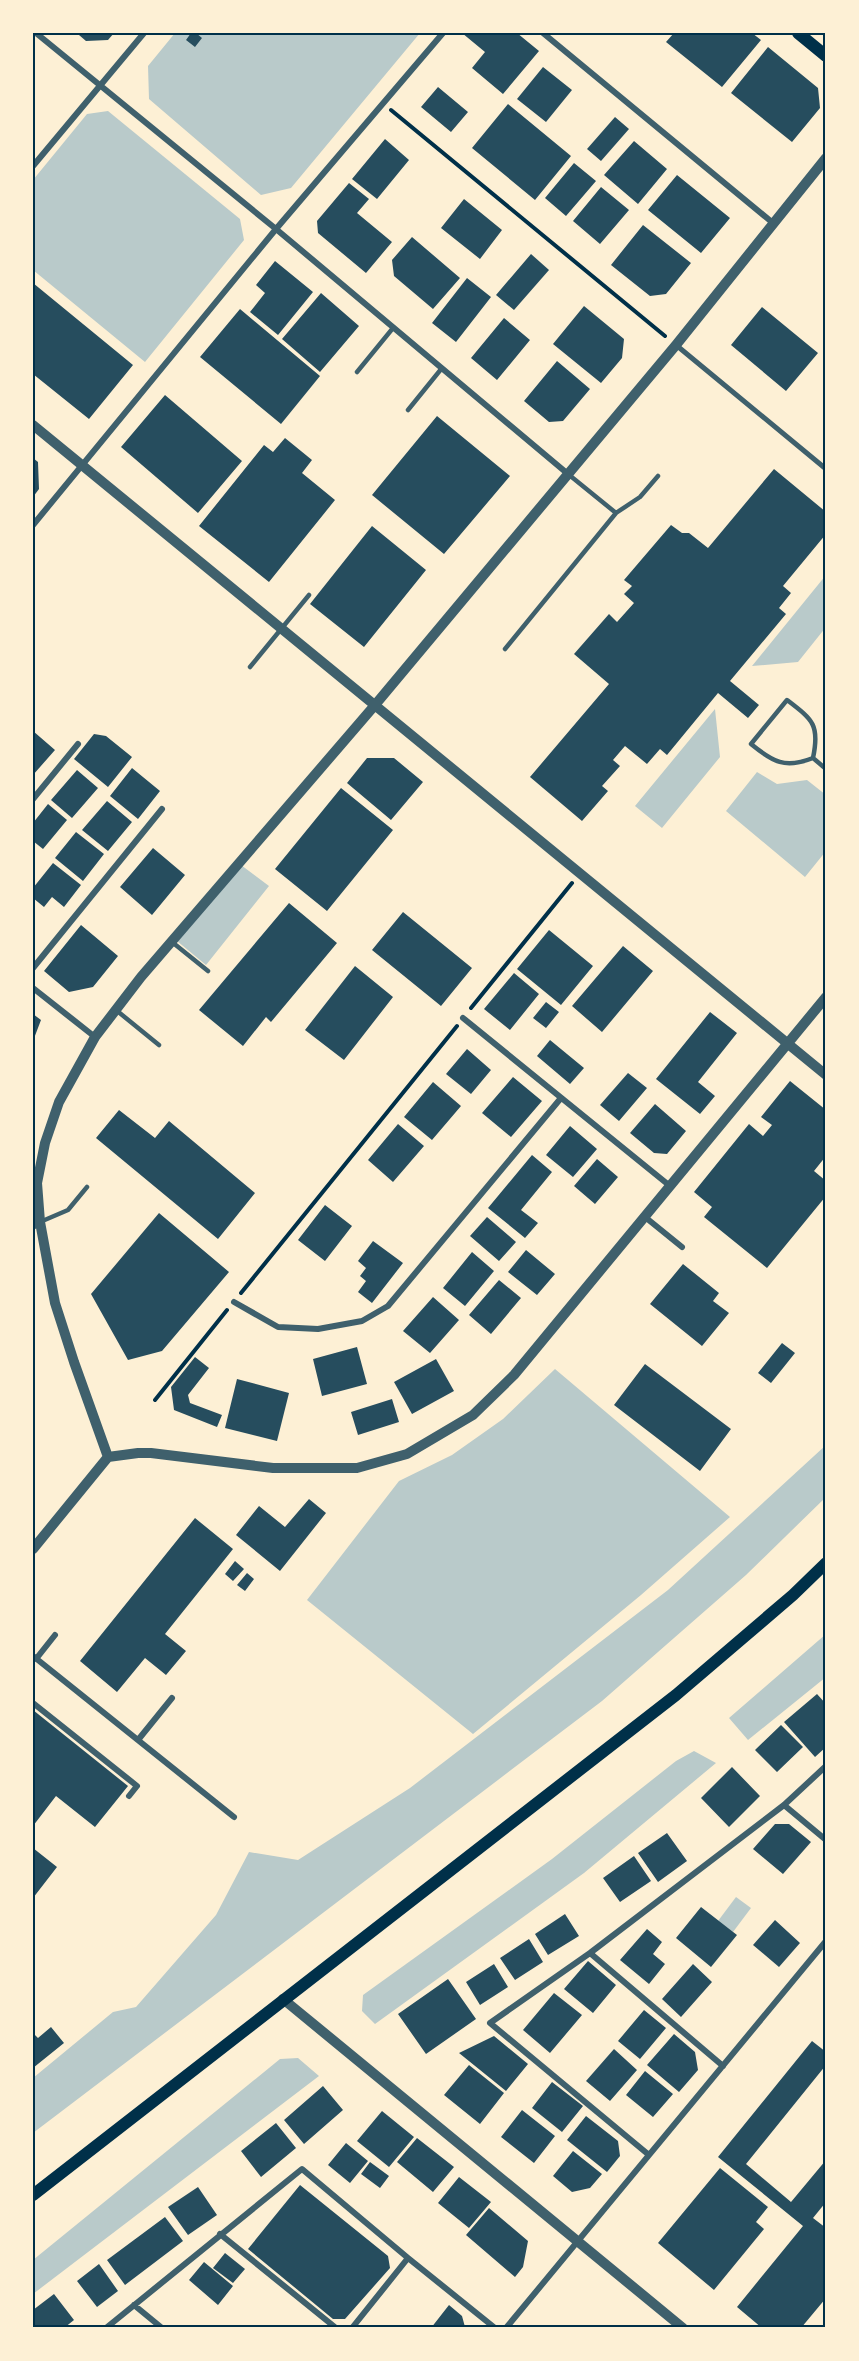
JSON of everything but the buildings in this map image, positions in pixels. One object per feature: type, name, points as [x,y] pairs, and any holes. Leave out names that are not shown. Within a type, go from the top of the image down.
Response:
[{"type":"main road","points":[[798,33],[826,56]]},
{"type":"main road","points":[[33,2195],[676,1695],[793,1595],[826,1563]]},
{"type":"street","points":[[36,33],[567,474]]},
{"type":"street","points":[[33,166],[144,33]]},
{"type":"street","points":[[33,525],[276,230],[443,33]]},
{"type":"street","points":[[543,33],[773,223]]},
{"type":"street","points":[[108,1457],[55,1303],[37,1225],[37,1183],[45,1143],[59,1102],[95,1037],[116,1010],[676,345],[826,158]]},
{"type":"street","points":[[676,345],[826,469]]},
{"type":"street","points":[[33,425],[826,1075]]},
{"type":"street","points":[[33,799],[78,744]]},
{"type":"street","points":[[33,968],[162,809]]},
{"type":"street","points":[[33,988],[95,1037]]},
{"type":"street","points":[[33,1549],[108,1457],[151,1453],[273,1468],[357,1468],[407,1454],[473,1415],[514,1375],[825,1000]]},
{"type":"street","points":[[463,1018],[670,1186]]},
{"type":"street","points":[[234,1302],[278,1327],[318,1329],[362,1321],[388,1306],[561,1098]]},
{"type":"street","points":[[645,1217],[682,1247]]},
{"type":"street","points":[[55,1635],[34,1657],[234,1817]]},
{"type":"street","points":[[138,1740],[172,1698]]},
{"type":"street","points":[[33,1703],[137,1786],[129,1796]]},
{"type":"street","points":[[649,2155],[490,2023],[590,1953],[784,1805],[826,1766]]},
{"type":"street","points":[[784,1805],[826,1840]]},
{"type":"street","points":[[506,2328],[826,1941]]},
{"type":"street","points":[[590,1953],[723,2066]]},
{"type":"street","points":[[283,1999],[683,2328]]},
{"type":"street","points":[[106,2328],[302,2169],[495,2328]]},
{"type":"street","points":[[220,2234],[336,2328]]},
{"type":"street","points":[[352,2328],[408,2258]]},
{"type":"street","points":[[134,2305],[162,2328]]},
{"type":"lane","points":[[357,372],[393,328]]},
{"type":"lane","points":[[408,410],[442,368]]},
{"type":"lane","points":[[567,474],[616,513]]},
{"type":"lane","points":[[505,649],[616,513],[640,497],[658,476]]},
{"type":"lane","points":[[250,667],[309,595]]},
{"type":"lane","points":[[787,700],[813,723],[817,738],[813,758],[798,764],[780,763],[764,755],[751,744],[787,700]]},
{"type":"lane","points":[[813,758],[826,769]]},
{"type":"lane","points":[[172,942],[208,971]]},
{"type":"lane","points":[[116,1010],[159,1045]]},
{"type":"lane","points":[[37,1225],[68,1210],[87,1187]]},
{"type":"path","points":[[383,104],[676,345]]},
{"type":"path","points":[[155,1400],[580,873]]},
{"type":"shaded area","points":[[175,33],[420,33],[291,188],[261,195],[149,99],[148,66]]},
{"type":"shaded area","points":[[108,111],[240,219],[244,240],[145,362],[33,270],[33,180],[87,114]]},
{"type":"shaded area","points":[[826,575],[826,627],[798,662],[752,666]]},
{"type":"shaded area","points":[[715,709],[720,757],[662,828],[635,806]]},
{"type":"shaded area","points":[[757,772],[777,784],[807,780],[826,795],[826,851],[805,877],[726,811]]},
{"type":"shaded area","points":[[241,865],[269,886],[206,965],[177,941]]},
{"type":"shaded area","points":[[555,1369],[730,1517],[641,1595],[473,1734],[307,1600],[399,1481],[452,1455],[503,1419]]},
{"type":"shaded area","points":[[826,1445],[826,1497],[746,1575],[602,1701],[33,2133],[33,2078],[113,2012],[136,2007],[216,1915],[249,1852],[298,1860],[410,1788],[668,1590]]},
{"type":"shaded area","points":[[826,1634],[826,1677],[748,1740],[729,1718]]},
{"type":"shaded area","points":[[694,1751],[716,1763],[584,1873],[375,2024],[362,2011],[363,1995],[552,1859],[676,1761]]},
{"type":"shaded area","points":[[736,1897],[751,1908],[733,1932],[718,1921]]},
{"type":"shaded area","points":[[298,2058],[319,2076],[33,2294],[33,2260],[280,2059]]}]
